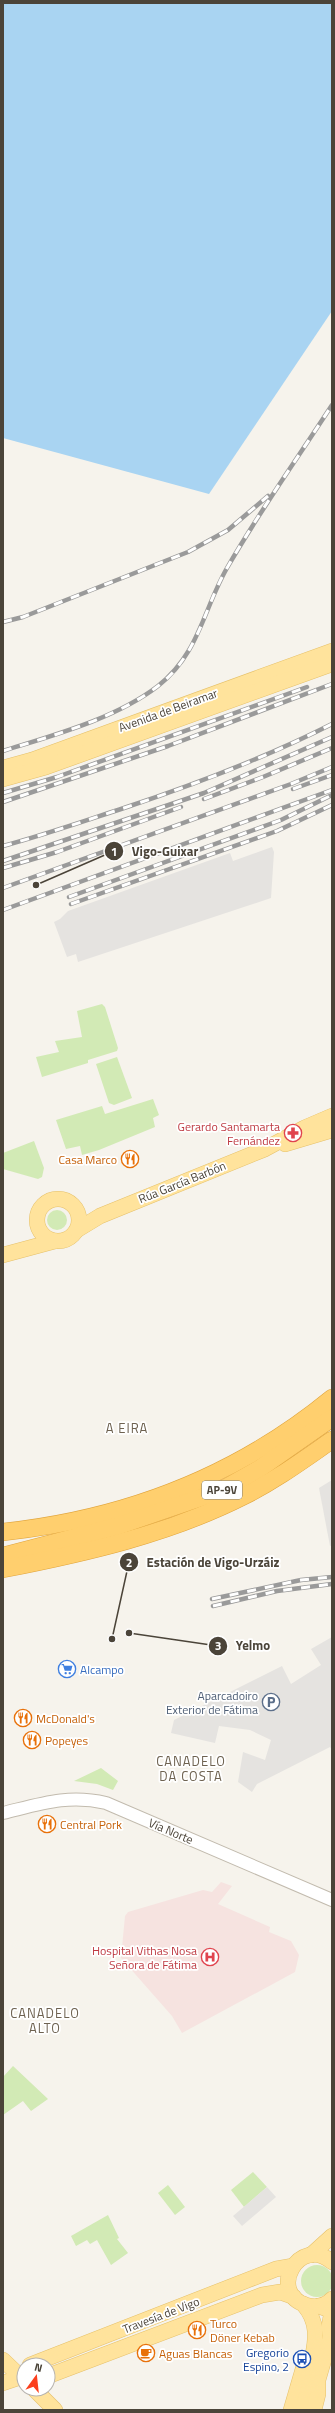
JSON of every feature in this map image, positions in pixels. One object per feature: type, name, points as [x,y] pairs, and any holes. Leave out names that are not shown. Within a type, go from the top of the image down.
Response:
[{"type":"highway","name":"AP-9V","points":[[111,1513],[170,1494],[219,1471],[287,1432],[332,1398]]},
{"type":"highway","name":"AP-9V","points":[[97,1531],[220,1491],[266,1465],[332,1418]]},
{"type":"highway","points":[[3,1569],[66,1556],[197,1518],[270,1482],[332,1440]]},
{"type":"highway","points":[[3,1532],[48,1527],[111,1513]]},
{"type":"highway","points":[[3,1541],[73,1530],[111,1513]]},
{"type":"highway","points":[[3,1547],[97,1531]]},
{"type":"highway","points":[[3,1556],[97,1531]]},
{"type":"main road","name":"Avenida de Beiramar","points":[[3,779],[46,767],[332,650]]},
{"type":"main road","name":"Avenida de Beiramar","points":[[3,768],[332,664]]},
{"type":"main road","name":"Rúa García Barbón","points":[[77,1230],[100,1216],[265,1149],[304,1128],[332,1116]]},
{"type":"main road","name":"Rúa García Barbón","points":[[265,1149],[307,1139],[332,1130]]},
{"type":"main road","points":[[55,1241],[44,1235],[38,1225],[37,1217],[41,1208],[52,1200],[59,1199],[68,1201],[78,1212],[88,1216],[100,1216]]},
{"type":"main road","points":[[9,1253],[55,1241],[65,1240],[77,1230],[78,1212]]},
{"type":"main road","points":[[9,1253],[31,1238],[38,1225]]},
{"type":"main road","points":[[311,2255],[332,2236]]},
{"type":"main road","points":[[314,2410],[318,2394],[313,2386],[313,2346],[316,2329],[315,2321],[299,2301],[288,2282],[293,2266],[302,2257],[311,2255],[322,2256],[332,2262]]},
{"type":"main road","name":"Travesía de Vigo","points":[[56,2361],[276,2269],[293,2266]]},
{"type":"main road","name":"Travesía de Vigo","points":[[56,2373],[262,2295],[280,2292],[299,2301],[328,2305]]},
{"type":"main road","points":[[303,2410],[332,2335],[329,2327],[328,2305]]},
{"type":"main road","points":[[291,2410],[307,2357],[313,2346]]},
{"type":"main road","points":[[3,2360],[16,2368]]},
{"type":"main road","name":"Travesía de Vigo","points":[[3,2383],[16,2378]]},
{"type":"main road","points":[[42,2397],[55,2410]]},
{"type":"street","name":"Vía Norte","points":[[3,1813],[68,1798],[85,1798],[106,1803],[332,1900]]},
{"type":"shaded area","points":[[272,847],[274,852],[271,898],[78,962],[76,954],[67,957],[54,922],[60,919],[68,911],[230,853],[233,861]]},
{"type":"shaded area","points":[[332,1480],[332,1545],[330,1546],[319,1488]]},
{"type":"shaded area","name":"Aparcadoiro Exterior de Fátima","points":[[332,1637],[332,1750],[330,1747],[257,1784],[252,1792],[238,1782],[243,1752],[265,1760],[271,1740],[250,1730],[219,1726],[215,1743],[171,1733],[174,1720],[282,1666],[291,1684],[321,1665],[311,1649]]},
{"type":"shaded area","name":"Hospital Vithas Nosa Señora de Fátima","points":[[221,1882],[232,1886],[218,1904],[270,1927],[269,1932],[291,1941],[299,1955],[295,1972],[182,2033],[172,2016],[121,1958],[125,1916],[128,1912],[203,1890],[212,1892]]},
{"type":"shaded area","points":[[267,2187],[276,2197],[242,2226],[233,2216]]},
{"type":"green space","points":[[102,1004],[105,1007],[118,1048],[117,1051],[88,1060],[88,1063],[42,1077],[36,1057],[59,1052],[55,1041],[82,1037],[77,1011]]},
{"type":"green space","points":[[117,1057],[132,1098],[114,1105],[109,1103],[96,1064]]},
{"type":"green space","points":[[153,1099],[159,1115],[153,1118],[155,1127],[99,1150],[82,1155],[80,1146],[66,1149],[56,1120],[102,1106],[105,1114]]},
{"type":"green space","points":[[34,1141],[44,1168],[42,1177],[38,1179],[3,1169],[3,1153]]},
{"type":"green space","points":[[53,1210],[61,1210],[67,1216],[67,1224],[61,1230],[53,1230],[47,1224],[47,1216]]},
{"type":"green space","points":[[101,1768],[118,1781],[113,1790],[97,1784],[74,1781]]},
{"type":"green space","points":[[13,2066],[48,2099],[31,2111],[23,2101],[3,2115],[3,2077]]},
{"type":"green space","points":[[253,2172],[267,2187],[244,2207],[231,2190]]},
{"type":"green space","points":[[168,2185],[185,2207],[175,2215],[158,2193]]},
{"type":"green space","points":[[108,2215],[119,2238],[117,2239],[128,2253],[111,2265],[97,2240],[90,2244],[87,2240],[76,2246],[71,2236]]},
{"type":"green space","points":[[314,2265],[320,2265],[330,2272],[333,2281],[332,2287],[326,2294],[320,2297],[314,2297],[304,2290],[301,2284],[301,2278],[308,2268]]},
{"type":"water","points":[[3,3],[332,3],[332,311],[209,494],[3,438]]},
{"type":"railway","points":[[3,751],[84,725],[104,717],[141,698],[158,686],[172,673],[192,646],[219,584],[239,547],[332,405]]},
{"type":"railway","points":[[3,622],[23,617],[188,552],[228,530],[268,496]]},
{"type":"railway","points":[[3,802],[168,746],[332,684]]},
{"type":"railway","points":[[3,793],[57,777],[307,687]]},
{"type":"railway","points":[[3,846],[49,833],[204,780],[256,759],[332,724]]},
{"type":"railway","points":[[3,861],[204,793],[332,737]]},
{"type":"railway","points":[[204,799],[263,777],[332,748]]},
{"type":"railway","points":[[3,888],[291,784],[332,767]]},
{"type":"railway","points":[[293,789],[332,775]]},
{"type":"railway","points":[[3,910],[332,790]]},
{"type":"railway","points":[[69,897],[281,820],[332,795]]},
{"type":"railway","points":[[71,904],[277,831],[332,805]]},
{"type":"railway","points":[[3,868],[57,852],[181,807]]},
{"type":"railway","points":[[212,1599],[301,1580],[332,1577]]},
{"type":"railway","points":[[213,1606],[277,1591],[332,1584]]},
{"type":"place","name":"Vigo-Guixar","points":[[36,885]]},
{"type":"place","name":"Gerardo Santamarta Fernández","points":[[293,1133]]},
{"type":"place","name":"Casa Marco","points":[[130,1159]]},
{"type":"place","name":"Yelmo","points":[[129,1633]]},
{"type":"place","name":"Estación de Vigo-Urzáiz","points":[[112,1639]]},
{"type":"place","name":"Alcampo","points":[[67,1669]]},
{"type":"place","name":"Aparcadoiro Exterior de Fátima","points":[[271,1702]]},
{"type":"place","name":"McDonald's","points":[[23,1718]]},
{"type":"place","name":"Popeyes","points":[[32,1740]]},
{"type":"place","name":"Central Pork","points":[[47,1824]]},
{"type":"place","name":"Hospital Vithas Nosa Señora de Fátima","points":[[210,1957]]},
{"type":"place","name":"Turco Döner Kebab","points":[[197,2330]]},
{"type":"place","name":"Aguas Blancas","points":[[146,2353]]},
{"type":"place","name":"Gregorio Espino, 2","points":[[302,2359]]},
{"type":"district","name":"A EIRA","points":[[127,1428]]},
{"type":"district","name":"CANADELO DA COSTA","points":[[191,1768]]},
{"type":"district","name":"CANADELO ALTO","points":[[45,2020]]}]
